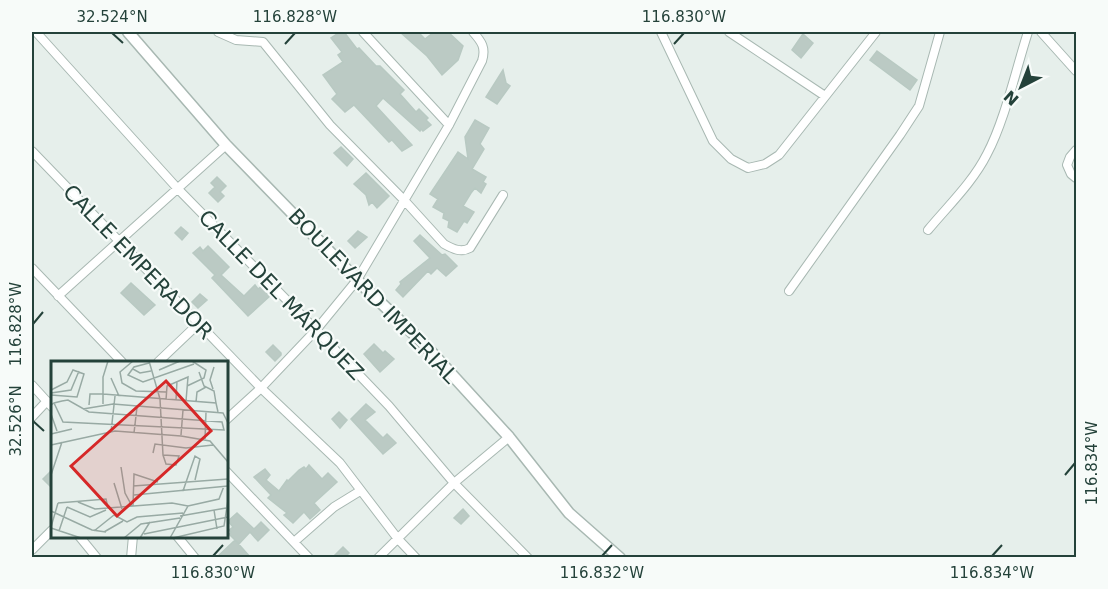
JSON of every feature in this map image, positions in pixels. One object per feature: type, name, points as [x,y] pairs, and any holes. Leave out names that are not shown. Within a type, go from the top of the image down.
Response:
[{"type":"street","points":[[32,41],[39,32]]},
{"type":"street","name":"CALLE DEL MÁRQUEZ","points":[[39,32],[178,189],[316,330],[388,406],[454,483],[528,558]]},
{"type":"street","name":"BOULEVARD IMPERIAL","points":[[128,32],[226,145],[357,280],[423,343],[509,437],[569,513],[620,558]]},
{"type":"street","points":[[219,32],[236,40],[263,42],[330,125],[444,244],[460,251],[471,248],[503,195]]},
{"type":"street","points":[[363,32],[449,125]]},
{"type":"street","points":[[228,418],[261,388],[316,330],[357,280],[449,125],[482,61],[484,52],[482,42],[473,32]]},
{"type":"street","points":[[661,32],[713,141],[730,159],[748,168],[765,164],[779,156],[873,32]]},
{"type":"street","points":[[729,32],[825,96]]},
{"type":"street","points":[[789,291],[911,119],[924,93],[940,32]]},
{"type":"street","points":[[928,230],[973,176],[988,154],[1028,32]]},
{"type":"street","points":[[1041,32],[1077,70]]},
{"type":"street","points":[[58,296],[226,145]]},
{"type":"street","points":[[1077,150],[1070,157],[1067,165],[1071,174],[1077,178]]},
{"type":"street","name":"CALLE EMPERADOR","points":[[32,151],[118,243],[261,388],[340,463],[398,539],[416,558]]},
{"type":"street","points":[[32,268],[120,361]]},
{"type":"street","points":[[160,361],[198,324]]},
{"type":"street","points":[[32,385],[50,404],[32,417]]},
{"type":"street","points":[[378,558],[454,483],[509,437]]},
{"type":"street","points":[[228,473],[309,558]]},
{"type":"street","points":[[294,542],[334,507],[360,491]]},
{"type":"street","points":[[32,550],[51,531]]},
{"type":"street","points":[[80,538],[97,558]]},
{"type":"street","points":[[131,558],[133,538]]},
{"type":"street","points":[[178,538],[195,558]]},
{"type":"building","points":[[344,32],[357,49],[359,48],[376,66],[380,66],[404,90],[400,94],[416,112],[419,109],[428,118],[426,120],[431,125],[420,131],[383,98],[376,106],[412,145],[402,151],[392,140],[389,142],[354,105],[345,112],[332,99],[337,94],[323,75],[343,62],[338,55],[342,52],[331,38]]},
{"type":"building","points":[[400,32],[418,32],[425,39],[434,32],[448,32],[463,46],[458,60],[442,75],[427,56]]},
{"type":"building","points":[[803,34],[813,43],[801,58],[792,50]]},
{"type":"building","points":[[877,51],[917,80],[910,90],[870,60]]},
{"type":"building","points":[[503,70],[506,83],[510,86],[497,104],[486,97]]},
{"type":"building","points":[[475,120],[489,128],[480,144],[484,149],[472,169],[486,177],[483,182],[486,184],[481,193],[475,188],[463,206],[474,212],[457,232],[448,227],[449,221],[443,218],[444,213],[433,207],[438,199],[430,194],[458,152],[468,159],[465,137]]},
{"type":"building","points":[[341,147],[353,159],[347,166],[334,153]]},
{"type":"building","points":[[366,173],[389,196],[377,208],[372,202],[369,205],[366,195],[354,184]]},
{"type":"building","points":[[217,177],[226,186],[220,192],[224,196],[218,202],[209,193],[215,187],[211,183]]},
{"type":"building","points":[[181,227],[188,233],[182,240],[175,233]]},
{"type":"building","points":[[358,231],[367,237],[355,248],[348,241]]},
{"type":"building","points":[[420,235],[457,266],[446,276],[437,268],[431,274],[428,271],[403,297],[396,290],[400,282],[430,258],[414,241]]},
{"type":"building","points":[[208,246],[229,267],[221,275],[244,296],[255,285],[258,289],[262,286],[271,295],[248,316],[212,278],[215,275],[193,253],[200,247],[203,251]]},
{"type":"building","points":[[131,283],[155,305],[144,315],[121,293]]},
{"type":"building","points":[[200,294],[207,300],[198,308],[192,302]]},
{"type":"building","points":[[374,344],[394,359],[380,372],[364,354]]},
{"type":"building","points":[[273,345],[281,353],[275,361],[266,352]]},
{"type":"building","points":[[366,404],[375,412],[365,420],[383,438],[387,434],[396,443],[383,454],[351,419]]},
{"type":"building","points":[[339,412],[347,420],[340,428],[332,419]]},
{"type":"building","points":[[309,465],[322,479],[328,473],[337,482],[314,503],[320,510],[310,519],[304,512],[293,523],[284,515],[287,513],[268,498],[271,495],[254,477],[265,469],[270,475],[266,480],[279,491],[287,480]]},
{"type":"building","points":[[51,471],[51,487],[43,479]]},
{"type":"building","points":[[463,509],[469,516],[461,524],[454,518]]},
{"type":"building","points":[[237,513],[254,529],[261,522],[269,530],[258,541],[250,532],[239,544],[229,534],[231,532],[229,530],[233,527],[228,521]]},
{"type":"building","points":[[235,540],[251,558],[216,558]]},
{"type":"building","points":[[343,547],[349,553],[344,558],[332,558]]}]
